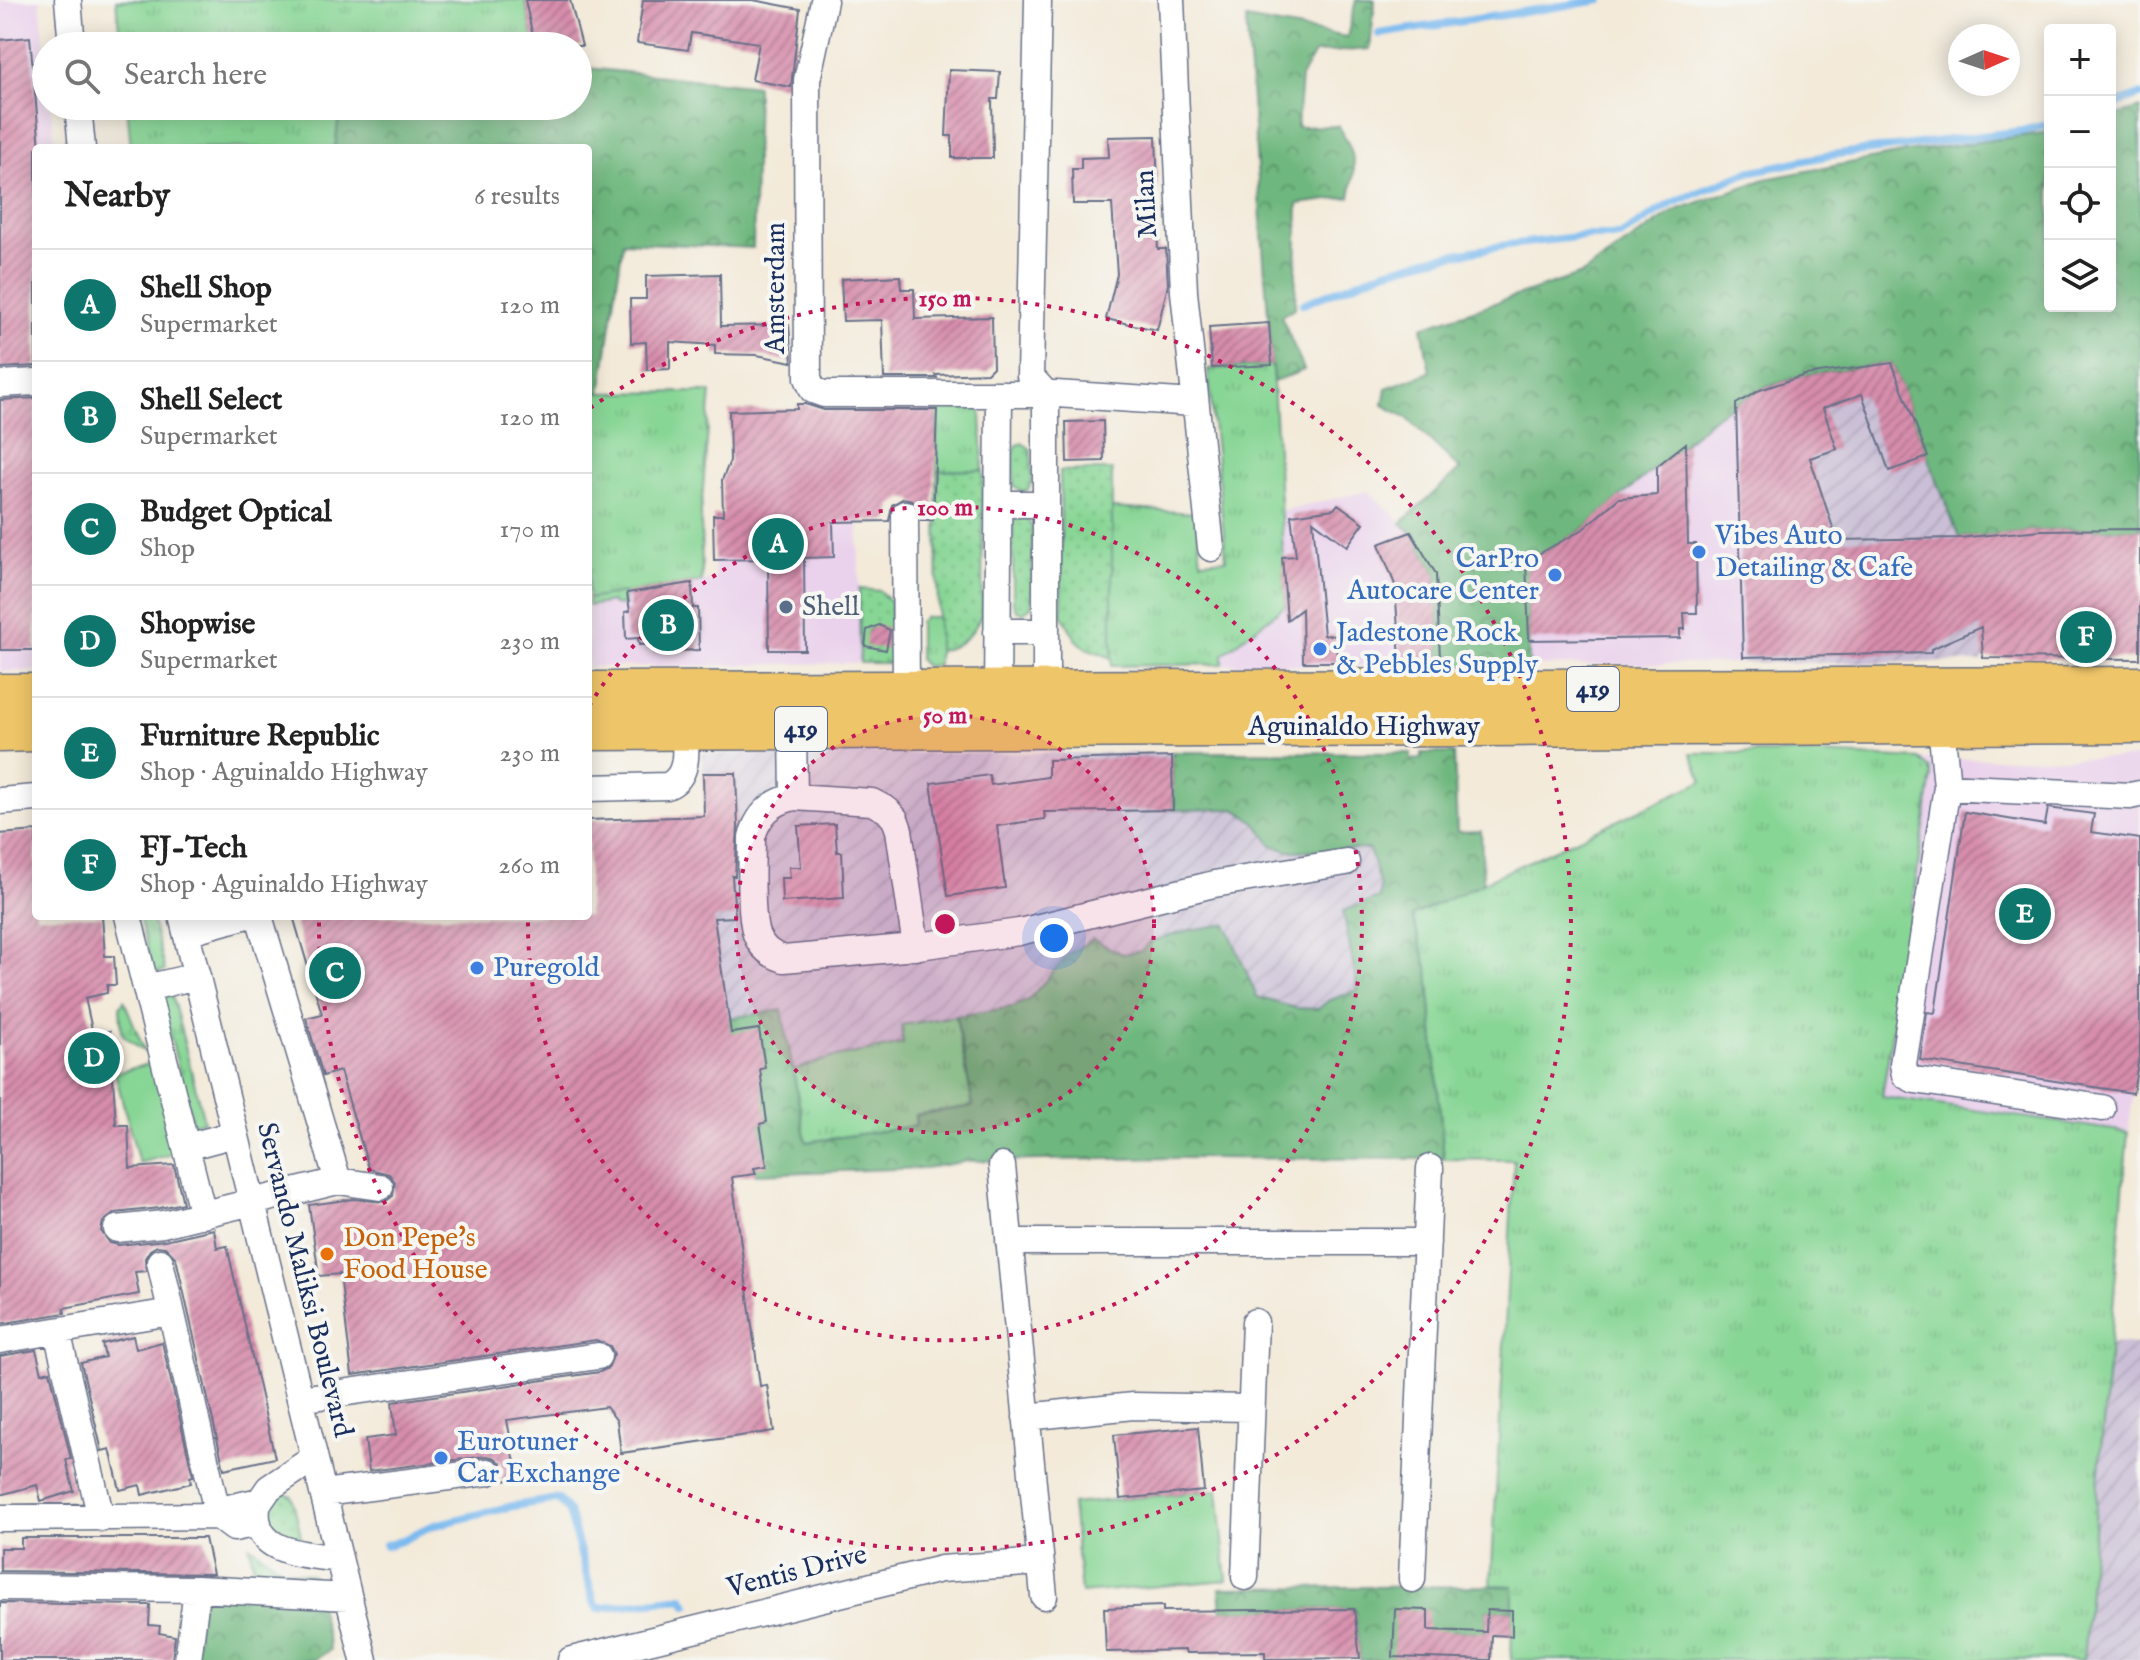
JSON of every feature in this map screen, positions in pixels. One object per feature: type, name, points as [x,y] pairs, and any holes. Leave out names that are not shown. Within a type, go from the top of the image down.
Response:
[{"type":"highway","name":"Aguinaldo Highway","points":[[1046,710],[2140,687]]},
{"type":"highway","name":"Aguinaldo Highway","points":[[592,729],[684,711],[906,691],[997,710]]},
{"type":"highway","name":"Aguinaldo Highway","points":[[592,693],[793,729],[997,710],[1941,724],[2140,723]]},
{"type":"highway","points":[[0,694],[32,694]]},
{"type":"highway","points":[[0,732],[32,731]]},
{"type":"street","points":[[68,0],[71,32]]},
{"type":"street","points":[[1038,0],[1038,385],[1045,504],[1046,710]]},
{"type":"street","name":"Milan","points":[[1171,0],[1177,192],[1188,342],[1211,548]]},
{"type":"street","name":"Amsterdam","points":[[824,1],[807,80],[809,385],[824,394],[999,394]]},
{"type":"street","points":[[79,120],[82,144]]},
{"type":"street","points":[[0,384],[32,382]]},
{"type":"street","points":[[997,710],[999,394],[1038,385],[1195,403]]},
{"type":"street","points":[[999,504],[1045,504]]},
{"type":"street","points":[[905,514],[906,691]]},
{"type":"street","points":[[997,632],[1045,632]]},
{"type":"street","points":[[592,788],[673,784],[678,780],[684,769],[684,711]]},
{"type":"street","points":[[1941,724],[1947,787],[1903,1064],[1905,1075],[1915,1080],[2102,1108]]},
{"type":"street","points":[[793,729],[794,797]]},
{"type":"street","points":[[1947,787],[2140,794]]},
{"type":"street","points":[[916,947],[899,830],[887,810],[872,802],[794,797],[766,810],[752,837],[754,924],[760,943],[775,956],[794,959],[916,947],[1019,932],[1214,884],[1346,862]]},
{"type":"street","points":[[0,801],[32,798]]},
{"type":"street","points":[[129,920],[203,1215]]},
{"type":"street","points":[[184,924],[214,920]]},
{"type":"street","points":[[260,920],[338,1181]]},
{"type":"street","name":"Servando Maliksi Boulevard","points":[[184,924],[364,1660]]},
{"type":"street","points":[[146,988],[197,976]]},
{"type":"street","points":[[186,1147],[235,1134]]},
{"type":"street","points":[[1002,1166],[1044,1596]]},
{"type":"street","points":[[1412,1579],[1430,1168]]},
{"type":"street","points":[[117,1229],[163,1224],[338,1181],[380,1187]]},
{"type":"street","points":[[1009,1242],[1427,1242]]},
{"type":"street","points":[[160,1262],[218,1516]]},
{"type":"street","points":[[0,1340],[171,1312]]},
{"type":"street","points":[[1245,1577],[1255,1322]]},
{"type":"street","points":[[57,1331],[101,1518]]},
{"type":"street","points":[[300,1399],[598,1356]]},
{"type":"street","points":[[1026,1417],[1133,1406],[1251,1408]]},
{"type":"street","points":[[314,1458],[269,1488],[259,1512],[266,1540],[276,1547],[289,1552],[339,1559]]},
{"type":"street","points":[[323,1493],[488,1472]]},
{"type":"street","points":[[0,1518],[218,1516],[229,1508],[259,1512]]},
{"type":"street","name":"Ventis Drive","points":[[571,1660],[941,1569],[1040,1562]]},
{"type":"street","points":[[0,1587],[197,1589],[348,1597]]},
{"type":"street","points":[[188,1660],[197,1589]]},
{"type":"shaded area","points":[[0,0],[40,0],[43,32],[32,32],[32,120],[52,120],[55,144],[32,144],[32,671],[0,671]]},
{"type":"shaded area","points":[[1892,363],[1979,592],[1983,662],[1743,663],[1736,404],[1761,389],[1804,375]]},
{"type":"shaded area","points":[[1736,404],[1743,663],[1529,666],[1526,561],[1582,530],[1717,415]]},
{"type":"shaded area","points":[[1369,491],[1411,532],[1436,574],[1440,667],[1223,664],[1223,655],[1286,605],[1279,511]]},
{"type":"shaded area","points":[[858,512],[860,663],[592,667],[592,598],[715,580],[713,515]]},
{"type":"shaded area","points":[[702,753],[1365,753],[1428,970],[1444,1159],[969,1161],[925,1168],[746,1137],[711,903]]},
{"type":"shaded area","points":[[2140,758],[2140,1051],[2128,1132],[1882,1097],[1932,776],[1930,769],[1920,759]]},
{"type":"shaded area","points":[[2109,1343],[2140,1344],[2140,1660],[2083,1660]]},
{"type":"green space","points":[[116,0],[525,0],[532,32],[119,32]]},
{"type":"green space","points":[[1356,0],[1375,0],[1370,49],[1315,53],[1301,77],[1297,127],[1339,126],[1352,153],[1354,176],[1350,197],[1298,204],[1295,308],[1281,316],[1304,370],[1273,382],[1246,19],[1347,37]]},
{"type":"green space","points":[[592,68],[757,86],[753,248],[623,242],[601,393],[592,393],[592,144],[335,144],[338,120],[592,120]]},
{"type":"green space","points":[[2140,108],[2140,529],[2041,530],[1959,538],[1892,363],[1804,375],[1761,389],[1717,415],[1582,530],[1527,561],[1529,666],[1440,667],[1436,574],[1411,532],[1401,523],[1460,469],[1406,417],[1383,405],[1386,388],[1430,372],[1422,327],[1582,274],[1674,211],[1765,179],[1907,152],[2044,133],[2044,312],[2116,312],[2116,115]]},
{"type":"green space","points":[[128,120],[338,120],[335,144],[131,144]]},
{"type":"green space","points":[[1272,365],[1286,605],[1223,654],[1223,664],[1112,666],[1112,508],[1196,513],[1201,561],[1226,559],[1208,369]]},
{"type":"green space","points":[[711,392],[701,512],[702,582],[592,598],[592,393]]},
{"type":"green space","points":[[937,408],[976,408],[981,411],[983,470],[937,471]]},
{"type":"green space","points":[[1022,443],[1031,449],[1032,481],[1028,490],[1022,492],[1014,486],[1013,454],[1017,445]]},
{"type":"green space","points":[[983,470],[982,614],[965,638],[938,651],[937,471]]},
{"type":"green space","points":[[1112,470],[1112,658],[1086,648],[1076,639],[1062,615],[1060,471]]},
{"type":"green space","points":[[1022,516],[1027,518],[1032,528],[1032,602],[1023,613],[1017,611],[1013,602],[1013,522]]},
{"type":"green space","points":[[859,589],[880,591],[890,602],[892,663],[860,663]]},
{"type":"green space","points":[[623,593],[624,606],[613,605],[612,602],[592,605],[592,598]]},
{"type":"green space","points":[[925,617],[938,617],[938,665],[925,666],[919,660],[919,622]]},
{"type":"green space","points":[[1172,752],[1411,753],[1411,760],[1421,759],[1422,753],[1454,753],[1457,832],[1481,831],[1483,883],[1412,916],[1428,970],[1444,1159],[969,1161],[925,1168],[756,1174],[746,1137],[728,1018],[782,1010],[806,1142],[916,1126],[915,1115],[973,1106],[956,1016],[1013,1007],[1028,1000],[1069,954],[1092,939],[1122,954],[1141,951],[1150,942],[1190,930],[1226,924],[1257,997],[1295,1008],[1318,1009],[1328,1001],[1358,990],[1343,911],[1379,898],[1380,886],[1369,849],[1288,851],[1272,845],[1254,821],[1235,809],[1173,810]]},
{"type":"green space","points":[[1691,753],[1800,753],[1920,759],[1930,769],[1932,776],[1882,1097],[2128,1132],[2083,1660],[1511,1660],[1513,1586],[1491,1585],[1514,1160],[1444,1159],[1428,970],[1412,915],[1703,781]]},
{"type":"green space","points":[[140,920],[152,920],[165,971],[154,974]]},
{"type":"green space","points":[[172,995],[204,1121],[193,1124],[160,997]]},
{"type":"green space","points":[[124,1000],[145,1052],[122,1034],[120,1007]]},
{"type":"green space","points":[[956,1016],[973,1106],[915,1115],[917,1126],[806,1142],[793,1070],[831,1058],[903,1044],[901,1025]]},
{"type":"green space","points":[[167,1059],[190,1149],[139,1163],[115,1073]]},
{"type":"green space","points":[[1218,1490],[1227,1580],[1081,1593],[1072,1504]]},
{"type":"green space","points":[[284,1492],[292,1496],[301,1536],[299,1540],[286,1542],[268,1522],[270,1504]]},
{"type":"green space","points":[[249,1545],[283,1569],[313,1575],[314,1584],[257,1583]]},
{"type":"green space","points":[[204,1583],[314,1584],[330,1650],[314,1660],[194,1660]]},
{"type":"green space","points":[[1513,1586],[1513,1611],[1487,1610],[1486,1632],[1453,1631],[1451,1660],[1360,1660],[1354,1609],[1222,1611],[1220,1588]]},
{"type":"building","points":[[525,0],[570,0],[578,32],[532,32]]},
{"type":"building","points":[[643,0],[753,0],[800,9],[791,87],[752,80],[759,43],[691,33],[688,50],[637,43]]},
{"type":"building","points":[[30,37],[32,120],[37,120],[40,144],[32,144],[32,366],[0,368],[0,40]]},
{"type":"building","points":[[949,70],[1000,72],[998,99],[992,99],[993,158],[952,158],[952,136],[946,136]]},
{"type":"building","points":[[1156,136],[1158,191],[1144,230],[1157,230],[1158,249],[1166,249],[1168,285],[1157,330],[1106,319],[1117,274],[1112,204],[1073,204],[1072,169],[1081,169],[1081,158],[1109,157],[1108,137]]},
{"type":"building","points":[[720,274],[721,326],[789,325],[792,362],[757,355],[715,354],[715,345],[670,342],[670,369],[647,370],[646,342],[631,343],[630,299],[646,299],[646,276]]},
{"type":"building","points":[[900,276],[901,289],[914,289],[915,319],[992,317],[993,367],[987,373],[936,375],[937,378],[884,378],[882,320],[843,321],[841,279]]},
{"type":"building","points":[[1269,323],[1272,365],[1212,368],[1209,327]]},
{"type":"building","points":[[1892,363],[1928,457],[1889,471],[1862,394],[1823,408],[1837,449],[1810,458],[1837,540],[1958,538],[2041,530],[2140,529],[2140,659],[1983,658],[1981,627],[1931,649],[1931,653],[1743,657],[1736,404],[1760,390],[1805,375]]},
{"type":"building","points":[[32,398],[32,650],[0,650],[0,400]]},
{"type":"building","points":[[797,404],[824,410],[937,410],[933,520],[921,520],[918,505],[904,498],[892,505],[889,521],[833,522],[834,557],[804,558],[805,650],[769,650],[768,559],[714,560],[713,515],[723,515],[722,480],[730,461],[729,411],[797,409]]},
{"type":"building","points":[[1103,421],[1104,461],[1067,462],[1066,422]]},
{"type":"building","points":[[1686,443],[1688,544],[1696,544],[1697,613],[1684,613],[1685,629],[1680,629],[1680,638],[1529,640],[1526,561],[1582,530],[1619,498],[1657,495],[1657,466]]},
{"type":"building","points":[[1338,504],[1364,523],[1347,546],[1313,521],[1324,635],[1336,635],[1337,662],[1303,662],[1302,609],[1287,620],[1282,557],[1296,556],[1291,515],[1334,509]]},
{"type":"building","points":[[1411,532],[1436,574],[1440,658],[1400,660],[1395,585],[1379,544]]},
{"type":"building","points":[[692,583],[693,608],[698,608],[699,650],[654,652],[654,644],[639,645],[638,638],[626,639],[625,612],[630,611],[627,593]]},
{"type":"building","points":[[879,625],[890,630],[886,650],[865,646],[867,630]]},
{"type":"building","points":[[1172,757],[1173,810],[1044,812],[1045,819],[997,826],[1005,888],[948,896],[931,783],[989,775],[991,785],[1048,777],[1048,760]]},
{"type":"building","points":[[703,773],[736,773],[738,827],[735,876],[732,876],[735,917],[714,918],[731,1033],[759,1029],[765,1068],[760,1069],[767,1122],[760,1124],[767,1166],[754,1168],[756,1174],[732,1177],[760,1386],[767,1385],[774,1431],[621,1453],[617,1421],[606,1407],[507,1420],[518,1479],[501,1481],[504,1471],[501,1463],[487,1456],[369,1471],[365,1439],[396,1435],[392,1402],[600,1372],[608,1368],[614,1354],[610,1346],[596,1340],[352,1375],[340,1274],[319,1276],[309,1205],[353,1199],[385,1202],[393,1196],[395,1182],[389,1174],[369,1169],[340,1071],[323,1076],[306,1018],[322,1014],[294,920],[592,920],[592,820],[704,816]]},
{"type":"building","points":[[2048,808],[2094,814],[2091,832],[2140,839],[2140,1051],[2133,1093],[1920,1060],[1927,1012],[1935,1013],[1965,812],[2045,825]]},
{"type":"building","points":[[835,824],[837,852],[842,852],[844,898],[782,902],[781,878],[790,878],[789,867],[801,867],[798,826]]},
{"type":"building","points":[[32,831],[32,920],[102,920],[105,956],[114,956],[116,985],[107,985],[107,993],[85,998],[93,1034],[110,1031],[116,1125],[128,1125],[130,1168],[174,1165],[183,1203],[115,1213],[103,1222],[101,1231],[110,1243],[119,1245],[165,1240],[214,1229],[217,1248],[227,1246],[275,1458],[224,1469],[176,1258],[165,1247],[157,1246],[150,1250],[145,1258],[146,1271],[135,1272],[139,1294],[64,1308],[65,1313],[0,1324],[0,834]]},
{"type":"building","points":[[133,1336],[136,1349],[162,1342],[193,1476],[190,1477],[191,1483],[142,1495],[140,1485],[120,1490],[110,1449],[102,1451],[81,1363],[105,1357],[102,1344]]},
{"type":"building","points":[[36,1350],[42,1373],[50,1371],[71,1459],[66,1460],[74,1491],[41,1501],[37,1485],[0,1495],[0,1356]]},
{"type":"building","points":[[1198,1427],[1204,1491],[1120,1499],[1114,1435]]},
{"type":"building","points":[[21,1538],[205,1538],[213,1574],[0,1571],[0,1548],[21,1548]]},
{"type":"building","points":[[0,1603],[150,1605],[149,1625],[160,1626],[159,1633],[175,1636],[172,1660],[0,1660]]},
{"type":"building","points":[[1163,1606],[1163,1611],[1354,1609],[1360,1658],[1265,1659],[1265,1652],[1186,1653],[1185,1650],[1106,1652],[1104,1608]]},
{"type":"building","points":[[1395,1609],[1428,1610],[1428,1630],[1486,1632],[1487,1610],[1512,1611],[1512,1636],[1492,1635],[1491,1660],[1393,1657]]},
{"type":"waterway","points":[[1379,34],[1601,0]]},
{"type":"waterway","points":[[2116,104],[2140,95]]},
{"type":"waterway","points":[[1303,304],[1385,271],[1434,258],[1507,245],[1585,236],[1620,236],[1670,204],[1748,172],[1831,155],[2022,131],[2044,126]]},
{"type":"waterway","points":[[386,1545],[435,1525],[513,1506],[558,1499],[569,1512],[598,1608],[683,1598],[687,1605]]},
{"type":"place","name":"Shell Shop","points":[[778,544]]},
{"type":"place","name":"Vibes Auto Detailing & Cafe","points":[[1699,552]]},
{"type":"place","name":"CarPro Autocare Center","points":[[1555,575]]},
{"type":"place","name":"Shell","points":[[786,607]]},
{"type":"place","name":"Shell Select","points":[[668,625]]},
{"type":"place","name":"FJ-Tech","points":[[2086,637]]},
{"type":"place","name":"Jadestone Rock & Pebbles Supply","points":[[1320,649]]},
{"type":"place","name":"Furniture Republic","points":[[2025,914]]},
{"type":"place","name":"Puregold","points":[[477,968]]},
{"type":"place","name":"Budget Optical","points":[[335,973]]},
{"type":"place","name":"Shopwise","points":[[94,1058]]},
{"type":"place","name":"Don Pepe's Food House","points":[[327,1254]]},
{"type":"place","name":"Eurotuner Car Exchange","points":[[441,1458]]}]
